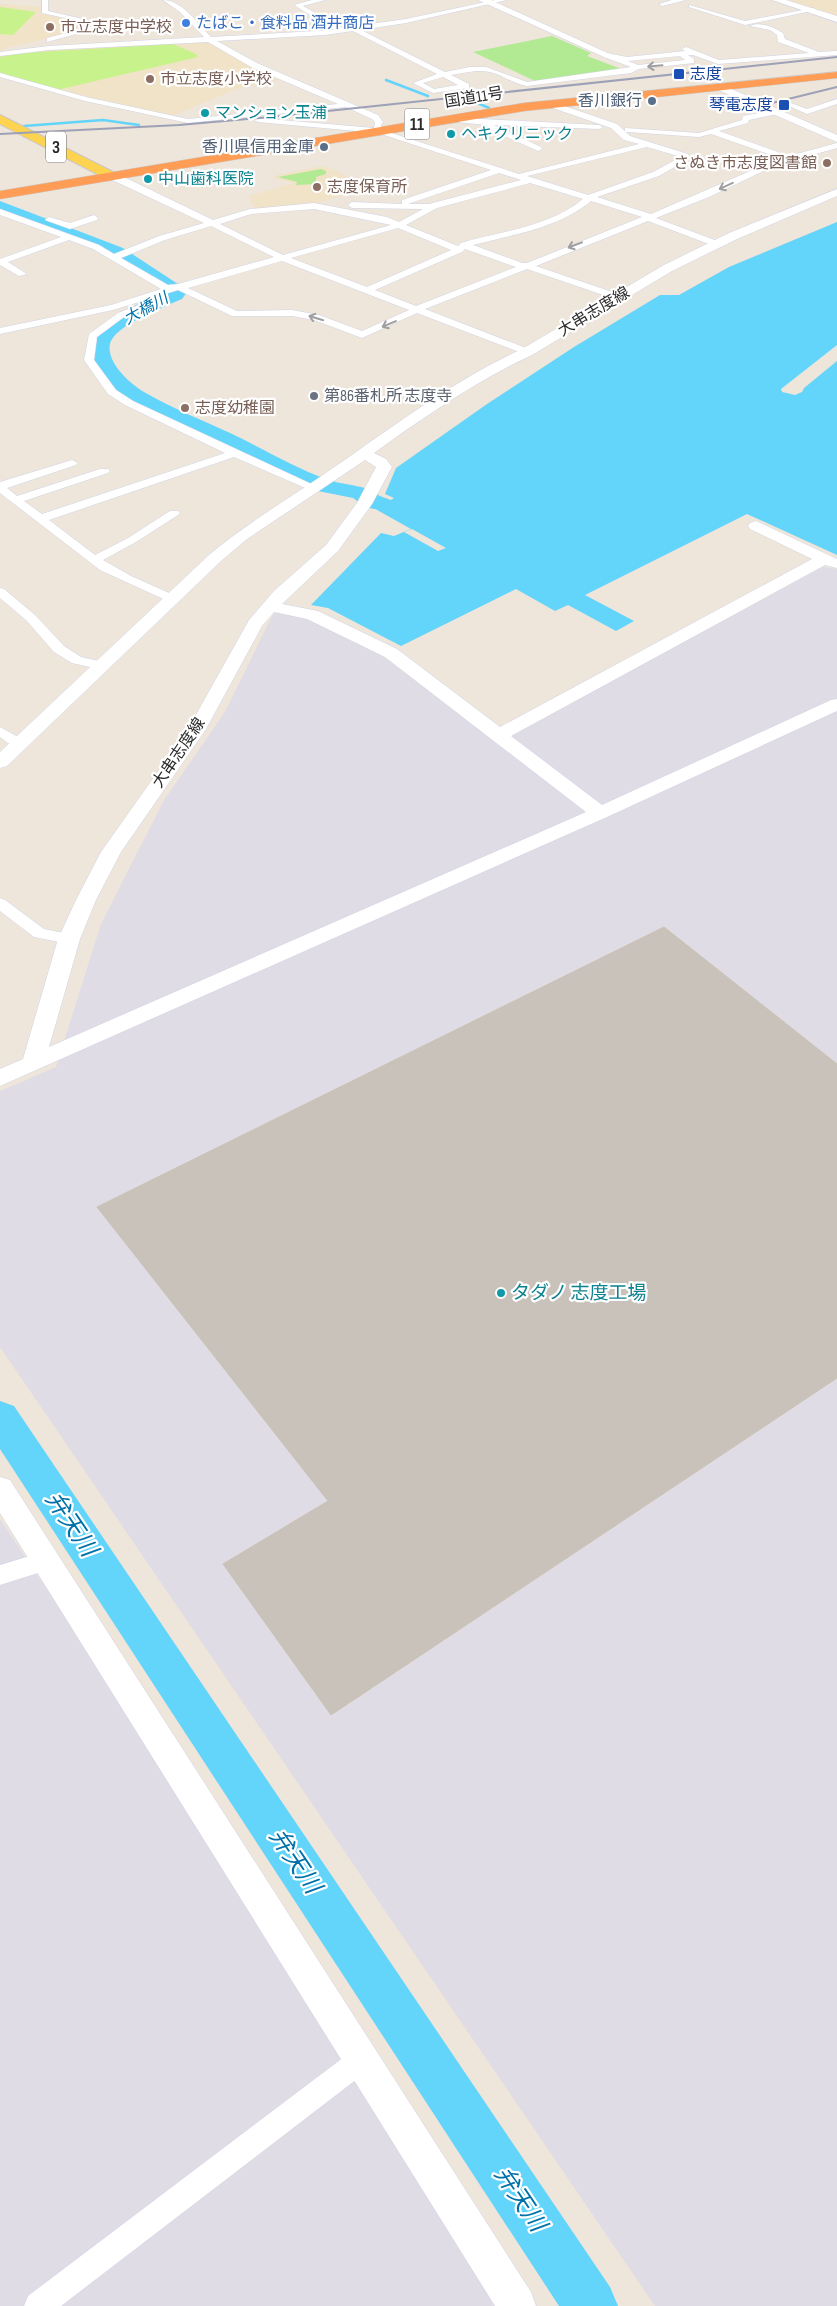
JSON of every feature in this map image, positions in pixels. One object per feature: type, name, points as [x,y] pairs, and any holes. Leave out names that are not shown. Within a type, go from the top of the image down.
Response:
[{"type":"highway","name":"国道11号","points":[[3,200],[111,176],[447,119],[550,104],[837,75]]},
{"type":"main road","points":[[777,0],[837,19]]},
{"type":"main road","points":[[487,1],[607,54]]},
{"type":"main road","points":[[720,87],[837,139]]},
{"type":"main road","name":"3","points":[[0,119],[111,176]]},
{"type":"main road","name":"大串志度線","points":[[0,762],[215,558],[241,536],[318,485],[410,420],[503,363],[527,352],[668,268],[717,244],[837,192]]},
{"type":"main road","name":"大串志度線","points":[[33,1063],[69,939],[86,900],[111,852],[197,729],[255,624],[270,606],[332,548],[367,498],[384,467],[380,462],[362,453]]},
{"type":"main road","points":[[756,526],[831,562]]},
{"type":"main road","points":[[499,735],[831,562]]},
{"type":"main road","points":[[270,606],[312,615],[391,653],[600,813]]},
{"type":"main road","points":[[0,1078],[600,813],[837,704]]},
{"type":"main road","points":[[0,1489],[517,2306]]},
{"type":"street","points":[[13,51],[11,49],[13,47],[106,27],[105,24],[44,12],[45,0]]},
{"type":"street","points":[[166,0],[182,11],[210,40],[254,65],[375,117],[379,122],[377,125],[379,130]]},
{"type":"street","points":[[320,0],[297,5],[342,31]]},
{"type":"street","points":[[0,54],[13,51],[299,36],[406,21],[487,1],[504,0]]},
{"type":"street","points":[[662,4],[683,0]]},
{"type":"street","points":[[693,3],[745,23],[813,10]]},
{"type":"street","points":[[677,10],[693,3],[703,3],[717,7]]},
{"type":"street","points":[[753,26],[772,28],[782,34],[781,40],[824,54]]},
{"type":"street","points":[[354,29],[445,74],[466,86],[433,91],[417,83],[445,74],[487,68],[518,83],[527,84],[631,71],[637,67],[691,61],[682,54]]},
{"type":"street","points":[[661,46],[697,52],[718,62],[837,53]]},
{"type":"street","points":[[607,54],[627,59],[697,52]]},
{"type":"street","points":[[607,54],[637,67]]},
{"type":"street","points":[[0,75],[77,98],[188,121],[348,105]]},
{"type":"street","points":[[792,106],[806,112],[837,101]]},
{"type":"street","points":[[366,291],[461,247],[565,216],[582,207],[589,198],[621,184],[656,174],[686,158],[685,156],[627,138],[617,128],[550,104]]},
{"type":"street","points":[[658,147],[713,132],[746,120],[746,118],[774,112]]},
{"type":"street","points":[[447,119],[523,125],[617,128],[699,135]]},
{"type":"street","points":[[258,120],[379,130],[648,217],[717,244]]},
{"type":"street","points":[[480,122],[538,149]]},
{"type":"street","points":[[713,132],[787,158]]},
{"type":"street","points":[[519,176],[649,144]]},
{"type":"street","points":[[179,287],[235,314],[292,313],[316,317],[362,335],[411,314],[415,310],[523,266],[713,192],[787,158],[837,145]]},
{"type":"street","points":[[814,151],[829,157]]},
{"type":"street","points":[[395,205],[499,170]]},
{"type":"street","points":[[111,176],[121,179],[282,258],[527,352]]},
{"type":"street","points":[[114,257],[162,238],[250,212],[276,208],[314,206],[395,205],[429,207],[531,180]]},
{"type":"street","points":[[314,206],[360,214],[399,225],[461,247],[618,297]]},
{"type":"street","points":[[0,330],[113,307],[162,290],[179,287],[399,225],[433,208],[429,207]]},
{"type":"street","points":[[0,212],[96,247],[162,290],[165,297],[121,315],[92,336],[89,360],[112,392],[129,403],[235,453],[318,485]]},
{"type":"street","points":[[41,217],[70,226],[94,218]]},
{"type":"street","points":[[22,274],[0,262],[70,237]]},
{"type":"street","points":[[40,519],[235,453]]},
{"type":"street","points":[[0,487],[72,463]]},
{"type":"street","points":[[16,500],[104,472]]},
{"type":"street","points":[[0,487],[94,560],[127,580],[172,599]]},
{"type":"street","points":[[94,560],[132,540],[174,513]]},
{"type":"street","points":[[0,592],[31,618],[59,649],[77,660],[103,666]]},
{"type":"street","points":[[0,731],[13,740],[22,742]]},
{"type":"street","points":[[0,903],[39,933],[69,939]]},
{"type":"street","points":[[0,1575],[46,1561]]},
{"type":"street","points":[[38,2306],[361,2060]]},
{"type":"shaded area","points":[[784,0],[837,0],[837,17]]},
{"type":"shaded area","name":"市立志度中学校","points":[[0,4],[42,7],[40,13],[101,26],[0,51]]},
{"type":"shaded area","name":"市立志度小学校","points":[[202,42],[213,44],[284,78],[234,90],[170,117],[56,91],[0,74],[0,55],[32,50]]},
{"type":"shaded area","name":"志度保育所","points":[[322,166],[338,171],[345,176],[348,184],[361,190],[310,205],[255,209],[249,196],[293,183],[273,178],[277,175]]},
{"type":"shaded area","points":[[823,567],[837,569],[837,2306],[655,2306],[0,1347],[0,1091],[56,1067],[101,924],[164,800],[225,712],[273,614],[280,612],[318,621],[388,660],[499,742]]},
{"type":"shaded area","points":[[0,1519],[361,2060],[503,2306],[0,2306]]},
{"type":"green space","points":[[0,7],[36,12],[13,35],[0,34]]},
{"type":"green space","points":[[552,36],[591,53],[587,56],[624,70],[535,81],[473,52]]},
{"type":"green space","points":[[173,44],[196,54],[198,57],[57,90],[0,73],[0,57],[21,53]]},
{"type":"green space","points":[[321,169],[326,171],[326,174],[316,177],[316,184],[296,185],[297,182],[278,177]]},
{"type":"water","points":[[837,222],[837,555],[747,514],[585,595],[634,621],[616,631],[568,605],[555,611],[516,589],[401,646],[328,608],[311,605],[381,533],[394,536],[411,529],[370,506],[377,495],[391,500],[394,498],[385,494],[396,468],[487,404],[574,347],[660,295],[679,295],[729,267]]},
{"type":"pier","points":[[837,345],[837,361],[804,388],[802,392],[795,395],[782,392],[781,389]]},
{"type":"pier","points":[[412,529],[446,548],[438,551],[404,532]]},
{"type":"building","name":"タダノ 志度工場","points":[[664,927],[837,1064],[837,1378],[331,1715],[223,1564],[328,1501],[97,1207]]},
{"type":"waterway","points":[[386,80],[428,96]]},
{"type":"waterway","points":[[473,101],[489,108]]},
{"type":"waterway","points":[[24,126],[103,120],[139,125]]},
{"type":"waterway","name":"大橋川","points":[[0,206],[117,252],[178,292],[176,295],[129,317],[107,334],[101,343],[100,352],[105,365],[136,396],[321,485],[360,493],[374,502]]},
{"type":"waterway","name":"弁天川","points":[[0,1417],[591,2306]]},
{"type":"railway","points":[[0,134],[179,125],[271,117],[837,57]]},
{"type":"railway","points":[[772,103],[837,87]]},
{"type":"place","name":"たばこ・食料品 酒井商店","points":[[186,23]]},
{"type":"place","name":"市立志度中学校","points":[[50,27]]},
{"type":"place","name":"志度","points":[[679,74]]},
{"type":"place","name":"市立志度小学校","points":[[150,79]]},
{"type":"place","name":"香川銀行","points":[[652,101]]},
{"type":"place","name":"琴電志度","points":[[784,105]]},
{"type":"place","name":"マンション玉浦","points":[[205,113]]},
{"type":"place","name":"ヘキクリニック","points":[[451,134]]},
{"type":"place","name":"香川県信用金庫","points":[[324,147]]},
{"type":"place","name":"さぬき市志度図書館","points":[[827,163]]},
{"type":"place","name":"中山歯科医院","points":[[148,179]]},
{"type":"place","name":"志度保育所","points":[[317,187]]},
{"type":"place","name":"第86番札所 志度寺","points":[[314,396]]},
{"type":"place","name":"志度幼稚園","points":[[185,408]]},
{"type":"place","name":"タダノ 志度工場","points":[[501,1293]]}]
